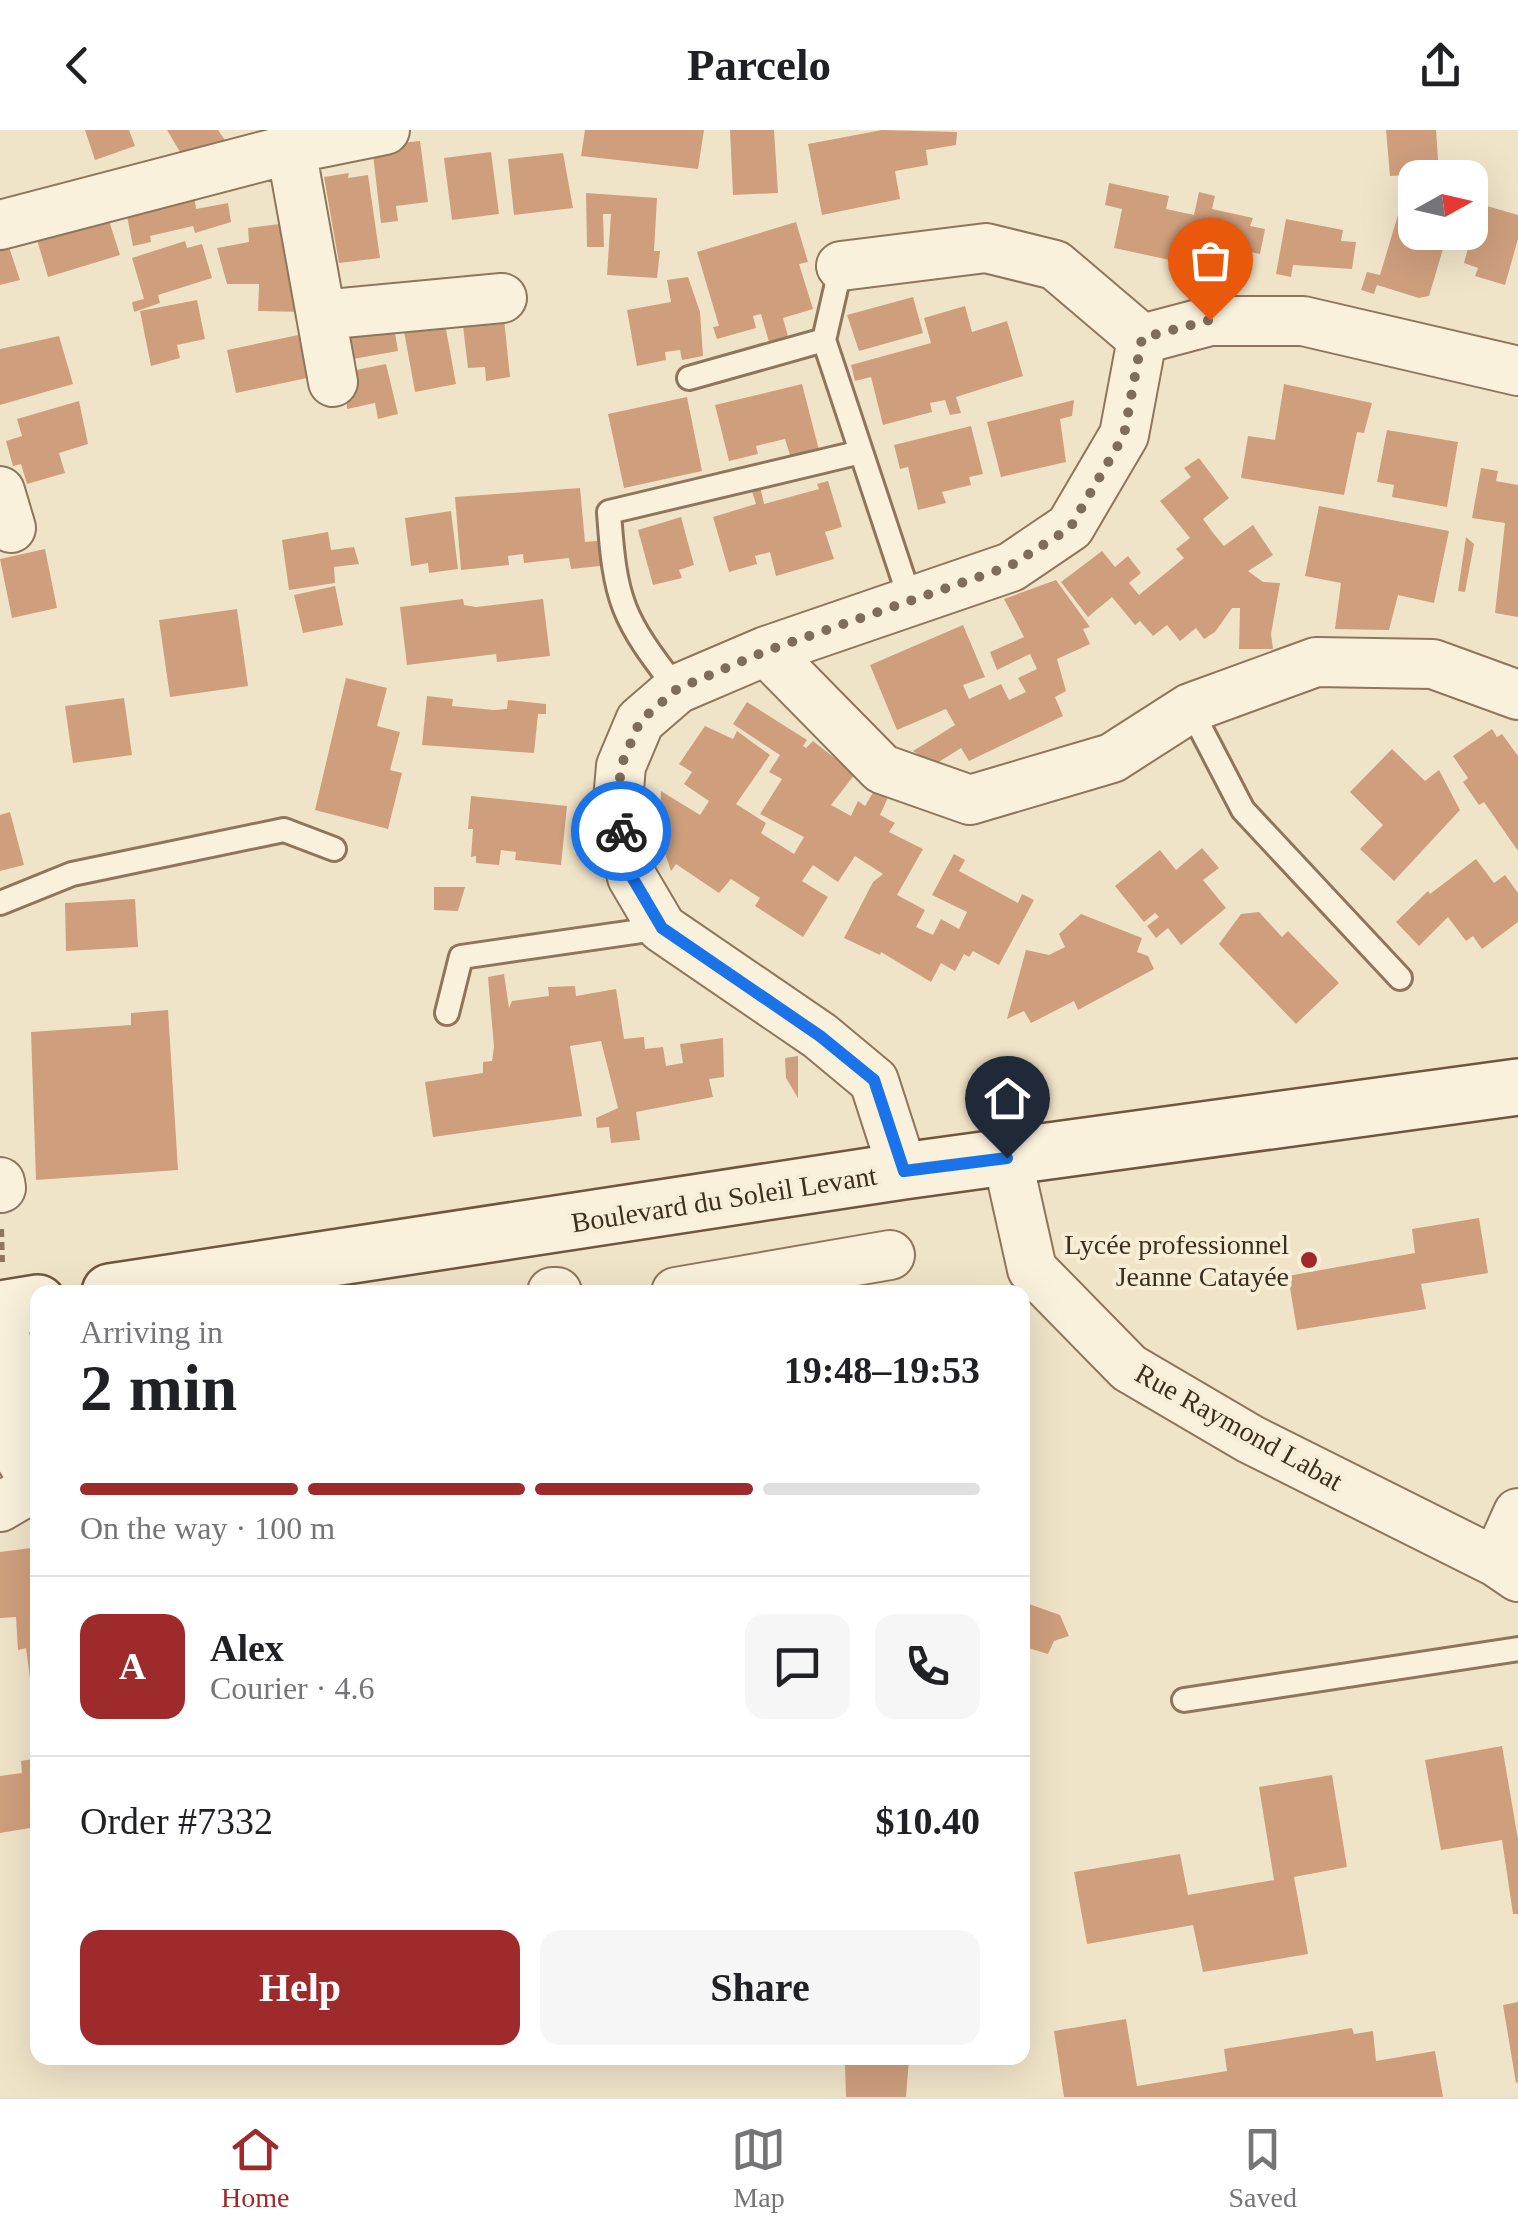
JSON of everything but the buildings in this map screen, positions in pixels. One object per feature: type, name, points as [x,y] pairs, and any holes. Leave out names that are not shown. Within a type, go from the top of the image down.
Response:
[{"type":"main road","name":"Boulevard du Soleil Levant","points":[[156,1285],[904,1171],[1518,1087]]},
{"type":"street","points":[[0,225],[291,148],[384,130]]},
{"type":"street","points":[[291,148],[333,382]]},
{"type":"street","points":[[841,266],[986,248],[1055,265],[1142,338]]},
{"type":"street","points":[[321,315],[502,298]]},
{"type":"street","points":[[1142,338],[1210,320],[1302,321],[1518,371]]},
{"type":"street","points":[[904,1171],[874,1080],[820,1036],[662,928],[632,877],[617,812],[621,766],[640,721],[677,689],[766,651],[1010,566],[1070,528],[1124,435],[1142,338]]},
{"type":"street","points":[[766,651],[882,769],[970,800],[1112,758],[1190,708],[1316,662],[1433,664],[1518,694]]},
{"type":"street","name":"Rue Raymond Labat","points":[[1007,1158],[1032,1268],[1129,1368],[1250,1439],[1507,1569]]},
{"type":"street","points":[[715,1285],[890,1254]]},
{"type":"street","points":[[13,1307],[18,1455],[24,1494]]},
{"type":"street","points":[[1507,1569],[1518,1512]]},
{"type":"lane","points":[[841,266],[824,340],[911,602]]},
{"type":"lane","points":[[689,378],[824,340]]},
{"type":"lane","points":[[677,689],[633,632],[614,581],[609,512],[861,452]]},
{"type":"lane","points":[[1190,708],[1243,810],[1400,978]]},
{"type":"lane","points":[[0,903],[72,874],[284,830],[334,849]]},
{"type":"lane","points":[[447,1013],[461,956],[662,928]]},
{"type":"lane","points":[[1184,1700],[1518,1649]]},
{"type":"path","points":[[0,1185],[13,1307]]},
{"type":"way so far","points":[[621,831],[617,812],[621,766],[640,721],[677,689],[766,651],[1010,566],[1070,528],[1124,435],[1142,338],[1210,320]]},
{"type":"place","name":"Lycée professionnel Jeanne Catayée","points":[[1309,1260]]},
{"type":"route","points":[[621,831],[632,877],[662,928],[820,1036],[874,1080],[904,1171],[1007,1158]]}]
